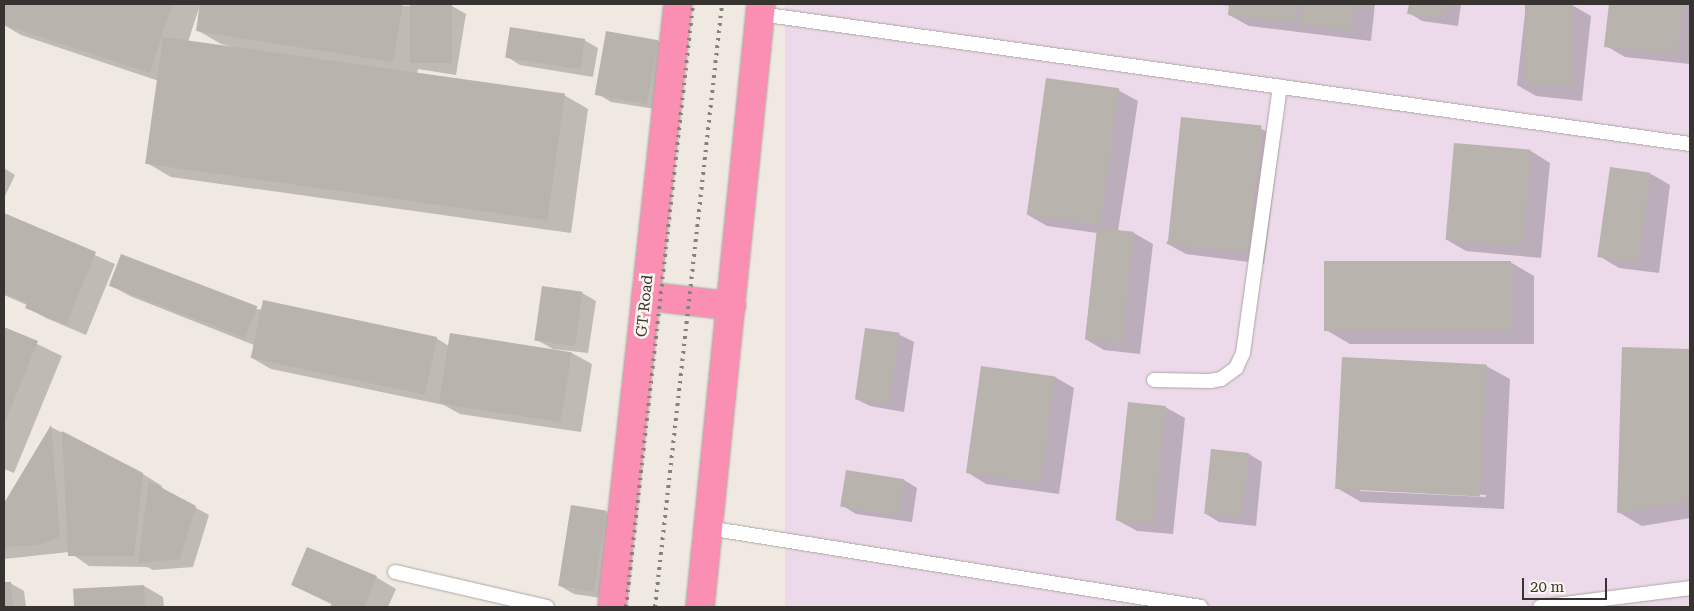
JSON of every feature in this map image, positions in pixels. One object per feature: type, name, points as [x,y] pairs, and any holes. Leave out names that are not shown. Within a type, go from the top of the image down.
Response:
[{"type":"highway","name":"GT Road","points":[[612,607],[678,4]]},
{"type":"highway","points":[[700,607],[761,9]]},
{"type":"highway","points":[[646,296],[731,306]]},
{"type":"lane","points":[[761,9],[1280,87],[1690,144]]},
{"type":"lane","points":[[1154,380],[1210,381],[1221,379],[1236,368],[1243,353],[1280,87]]},
{"type":"lane","points":[[708,528],[1201,607]]},
{"type":"lane","points":[[395,572],[547,607]]},
{"type":"lane","points":[[1540,607],[1690,588]]},
{"type":"shaded area","points":[[785,4],[1690,4],[1690,607],[785,607]]},
{"type":"building","points":[[4,4],[172,4],[150,73],[4,25]]},
{"type":"building","points":[[200,4],[403,4],[393,62],[196,31]]},
{"type":"building","points":[[410,4],[452,4],[452,63],[410,63]]},
{"type":"building","points":[[1229,4],[1296,4],[1294,22],[1228,15]]},
{"type":"building","points":[[1302,4],[1354,4],[1351,31],[1299,25]]},
{"type":"building","points":[[1409,4],[1446,4],[1444,18],[1407,14]]},
{"type":"building","points":[[1525,4],[1572,4],[1572,86],[1525,86]]},
{"type":"building","points":[[1609,4],[1682,4],[1677,54],[1604,47]]},
{"type":"building","points":[[510,27],[585,39],[580,70],[505,58]]},
{"type":"building","points":[[606,31],[658,40],[647,104],[595,95]]},
{"type":"building","points":[[163,37],[565,94],[547,220],[145,164]]},
{"type":"building","points":[[1046,78],[1119,88],[1100,225],[1027,215]]},
{"type":"building","points":[[1181,117],[1262,125],[1248,253],[1168,244]]},
{"type":"building","points":[[1454,143],[1531,150],[1522,246],[1446,240]]},
{"type":"building","points":[[1610,167],[1651,173],[1638,263],[1597,257]]},
{"type":"building","points":[[4,213],[96,252],[66,325],[25,308],[27,303],[4,293]]},
{"type":"building","points":[[1097,228],[1134,232],[1122,343],[1085,339]]},
{"type":"building","points":[[121,254],[257,306],[245,338],[109,286]]},
{"type":"building","points":[[1324,261],[1511,261],[1511,331],[1324,331]]},
{"type":"building","points":[[542,286],[583,292],[575,346],[534,340]]},
{"type":"building","points":[[263,300],[437,337],[425,395],[251,358]]},
{"type":"building","points":[[4,327],[38,341],[4,425]]},
{"type":"building","points":[[865,328],[900,333],[890,404],[855,399]]},
{"type":"building","points":[[450,333],[571,352],[560,422],[439,403]]},
{"type":"building","points":[[1622,347],[1690,349],[1690,501],[1617,513]]},
{"type":"building","points":[[1342,357],[1487,365],[1480,496],[1335,489]]},
{"type":"building","points":[[981,366],[1055,376],[1040,483],[966,473]]},
{"type":"building","points":[[1128,402],[1166,406],[1153,524],[1116,520]]},
{"type":"building","points":[[51,425],[60,538],[38,545],[4,547],[4,503]]},
{"type":"building","points":[[62,431],[143,473],[134,556],[68,556]]},
{"type":"building","points":[[1211,449],[1249,453],[1242,518],[1204,514]]},
{"type":"building","points":[[846,470],[904,479],[898,516],[840,507]]},
{"type":"building","points":[[149,481],[196,506],[180,559],[138,563]]},
{"type":"building","points":[[571,505],[607,511],[594,592],[558,586]]},
{"type":"building","points":[[307,547],[377,576],[364,607],[330,607],[332,603],[291,585]]},
{"type":"building","points":[[4,582],[11,582],[13,607],[4,607]]},
{"type":"building","points":[[144,585],[145,607],[74,607],[73,589]]},
{"type":"railway","points":[[626,607],[693,4]]},
{"type":"railway","points":[[655,607],[722,4]]}]
